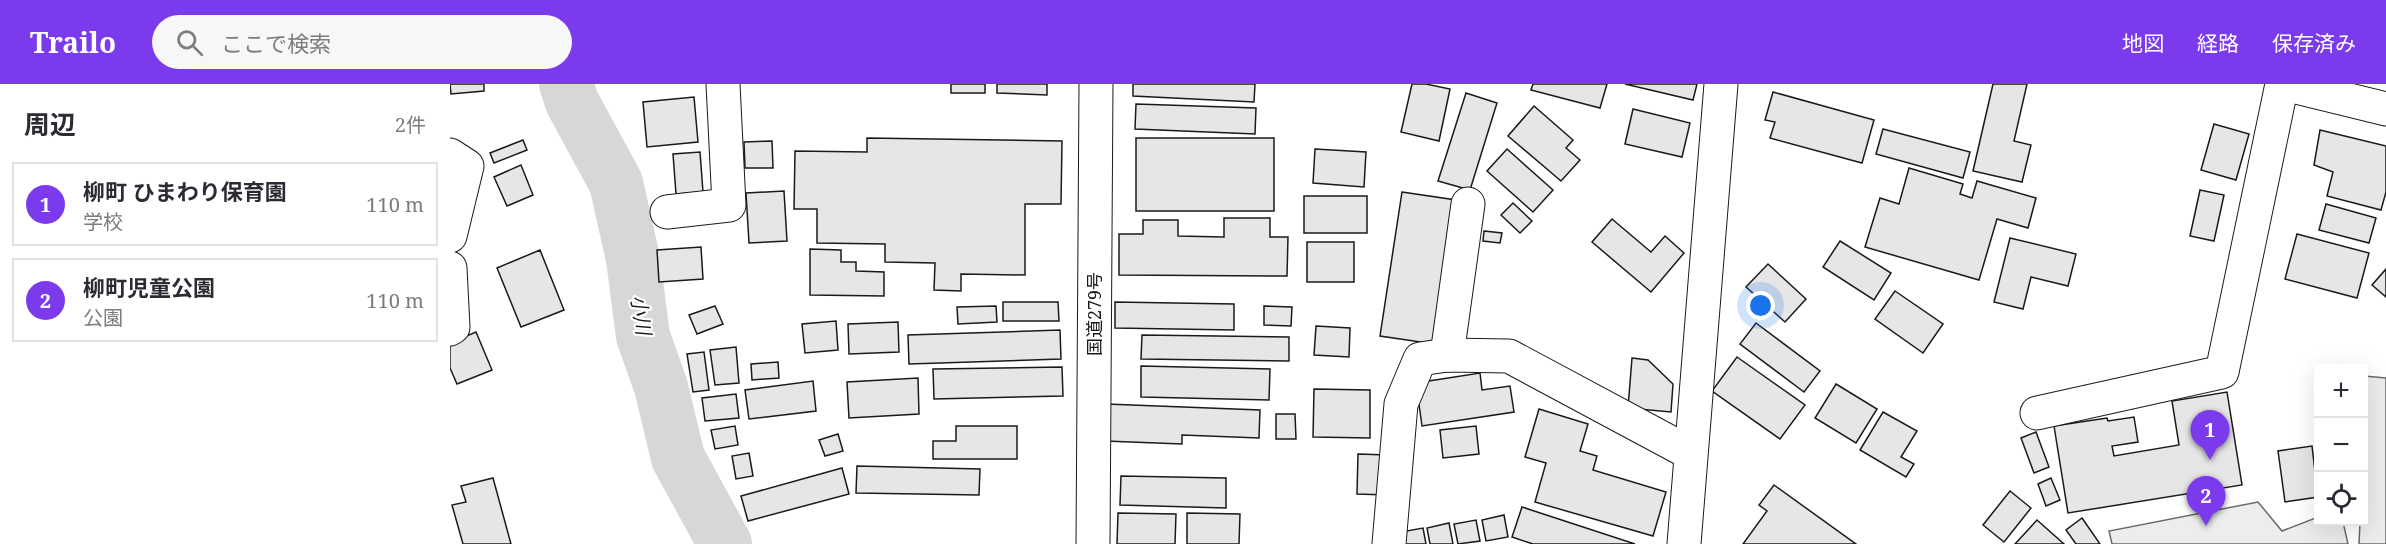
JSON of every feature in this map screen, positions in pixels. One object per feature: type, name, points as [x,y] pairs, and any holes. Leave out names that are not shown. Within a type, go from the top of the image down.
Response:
[{"type":"main road","points":[[667,212],[729,205],[723,84]]},
{"type":"main road","name":"国道279号","points":[[1093,544],[1096,84]]},
{"type":"main road","points":[[1684,544],[1721,84]]},
{"type":"main road","points":[[2037,413],[2222,372],[2283,84],[2386,110]]},
{"type":"main road","points":[[450,156],[467,166],[450,236]]},
{"type":"main road","points":[[1447,355],[1468,204]]},
{"type":"main road","points":[[450,268],[453,327],[450,328]]},
{"type":"main road","points":[[1389,544],[1401,404],[1420,359],[1447,355],[1509,356],[1690,453]]},
{"type":"shaded area","points":[[2368,376],[2386,378],[2386,544],[2359,544],[2360,526],[2368,526]]},
{"type":"shaded area","points":[[2258,502],[2282,531],[2314,519],[2314,526],[2344,526],[2348,544],[2112,544],[2109,531]]},
{"type":"building","points":[[450,84],[484,84],[484,91],[451,94]]},
{"type":"building","points":[[951,84],[985,84],[985,93],[951,93]]},
{"type":"building","points":[[997,84],[1047,84],[1047,95],[997,93]]},
{"type":"building","points":[[1133,84],[1255,84],[1254,102],[1133,96]]},
{"type":"building","points":[[1412,84],[1426,84],[1450,89],[1439,141],[1401,132]]},
{"type":"building","points":[[1533,84],[1607,84],[1600,108],[1531,90]]},
{"type":"building","points":[[1625,84],[1697,84],[1693,100]]},
{"type":"building","points":[[1993,84],[2027,84],[2014,141],[2031,145],[2022,182],[1973,171]]},
{"type":"building","points":[[1773,92],[1874,120],[1862,163],[1770,138],[1775,122],[1765,120]]},
{"type":"building","points":[[1466,93],[1497,103],[1470,190],[1438,181]]},
{"type":"building","points":[[694,97],[698,142],[647,147],[643,102]]},
{"type":"building","points":[[1136,104],[1256,108],[1255,134],[1135,129]]},
{"type":"building","points":[[1534,106],[1573,140],[1566,148],[1580,160],[1561,181],[1508,136]]},
{"type":"building","points":[[1633,109],[1690,123],[1682,157],[1625,144]]},
{"type":"building","points":[[2214,124],[2249,134],[2236,180],[2201,170]]},
{"type":"building","points":[[1883,129],[1970,152],[1963,178],[1876,154]]},
{"type":"building","points":[[2320,130],[2386,146],[2386,192],[2381,210],[2327,196],[2333,172],[2314,165]]},
{"type":"building","points":[[867,138],[1062,141],[1061,204],[1025,204],[1025,275],[961,274],[961,291],[934,290],[935,263],[885,262],[885,244],[817,243],[817,209],[794,209],[795,151],[867,152]]},
{"type":"building","points":[[1136,138],[1274,138],[1274,211],[1136,211]]},
{"type":"building","points":[[523,140],[527,150],[494,163],[490,153]]},
{"type":"building","points":[[772,141],[773,168],[745,168],[744,142]]},
{"type":"building","points":[[1315,149],[1366,152],[1364,187],[1313,183]]},
{"type":"building","points":[[1507,149],[1553,190],[1533,212],[1487,171]]},
{"type":"building","points":[[700,152],[703,192],[676,194],[673,154]]},
{"type":"building","points":[[521,165],[533,195],[507,206],[494,177]]},
{"type":"building","points":[[1909,168],[1963,184],[1960,194],[1972,198],[1977,181],[2036,198],[2028,228],[1997,219],[1979,280],[1865,247],[1880,198],[1899,204]]},
{"type":"building","points":[[2200,190],[2224,195],[2214,241],[2190,236]]},
{"type":"building","points":[[784,191],[787,241],[749,243],[746,193]]},
{"type":"building","points":[[1402,192],[1456,200],[1434,344],[1380,336]]},
{"type":"building","points":[[1304,196],[1367,196],[1367,233],[1304,233]]},
{"type":"building","points":[[1513,203],[1532,221],[1520,233],[1501,215]]},
{"type":"building","points":[[2326,204],[2376,218],[2369,243],[2319,230]]},
{"type":"building","points":[[1224,218],[1270,218],[1270,237],[1288,237],[1287,276],[1119,275],[1119,234],[1143,234],[1143,220],[1178,220],[1178,236],[1224,237]]},
{"type":"building","points":[[1612,219],[1651,252],[1665,236],[1684,253],[1651,292],[1592,242]]},
{"type":"building","points":[[1484,231],[1502,233],[1500,243],[1483,241]]},
{"type":"building","points":[[2297,234],[2369,253],[2357,298],[2285,279]]},
{"type":"building","points":[[2010,238],[2076,254],[2068,286],[2031,277],[2023,309],[1994,302]]},
{"type":"building","points":[[1840,241],[1891,273],[1874,300],[1823,267]]},
{"type":"building","points":[[1307,242],[1354,242],[1354,282],[1307,282]]},
{"type":"building","points":[[701,247],[703,279],[659,282],[657,250]]},
{"type":"building","points":[[810,249],[841,250],[841,262],[856,262],[856,271],[884,272],[884,296],[810,295]]},
{"type":"building","points":[[540,250],[564,310],[521,327],[497,268]]},
{"type":"building","points":[[1768,264],[1806,299],[1785,322],[1746,287]]},
{"type":"building","points":[[2386,269],[2386,297],[2372,285]]},
{"type":"building","points":[[1895,291],[1943,324],[1923,353],[1875,319]]},
{"type":"building","points":[[1003,302],[1058,302],[1059,321],[1003,321]]},
{"type":"building","points":[[1115,302],[1234,304],[1234,330],[1115,328]]},
{"type":"building","points":[[715,306],[723,324],[697,334],[689,315]]},
{"type":"building","points":[[996,306],[997,322],[958,324],[957,307]]},
{"type":"building","points":[[1264,306],[1292,307],[1291,326],[1264,325]]},
{"type":"building","points":[[836,321],[838,350],[805,353],[802,324]]},
{"type":"building","points":[[898,322],[899,352],[849,354],[848,324]]},
{"type":"building","points":[[1756,323],[1820,371],[1804,392],[1740,344]]},
{"type":"building","points":[[1316,326],[1350,328],[1349,357],[1314,355]]},
{"type":"building","points":[[1060,330],[1061,359],[909,364],[908,335]]},
{"type":"building","points":[[476,332],[492,370],[457,384],[450,368],[450,343]]},
{"type":"building","points":[[1142,335],[1289,337],[1289,361],[1141,359]]},
{"type":"building","points":[[736,347],[739,383],[715,385],[710,350]]},
{"type":"building","points":[[704,352],[709,390],[693,392],[687,354]]},
{"type":"building","points":[[1737,357],[1805,405],[1780,439],[1712,391]]},
{"type":"building","points":[[1632,358],[1648,360],[1673,384],[1671,412],[1628,408]]},
{"type":"building","points":[[778,362],[779,378],[752,380],[751,364]]},
{"type":"building","points":[[1141,366],[1270,369],[1269,400],[1141,397]]},
{"type":"building","points":[[1062,367],[1063,396],[934,399],[933,369]]},
{"type":"building","points":[[1480,373],[1482,390],[1510,386],[1514,412],[1422,426],[1416,383]]},
{"type":"building","points":[[918,378],[919,414],[849,418],[847,382]]},
{"type":"building","points":[[813,381],[816,411],[749,419],[745,390]]},
{"type":"building","points":[[1836,384],[1877,409],[1856,443],[1815,418]]},
{"type":"building","points":[[1314,389],[1370,390],[1370,438],[1313,437]]},
{"type":"building","points":[[2227,392],[2242,485],[2068,513],[2054,426],[2107,418],[2108,421],[2134,417],[2138,442],[2112,446],[2114,456],[2179,445],[2172,401]]},
{"type":"building","points":[[736,394],[739,418],[705,421],[702,398]]},
{"type":"building","points":[[1106,404],[1260,410],[1259,438],[1182,435],[1182,444],[1105,441]]},
{"type":"building","points":[[1539,409],[1588,424],[1580,451],[1597,456],[1593,470],[1666,492],[1653,536],[1535,502],[1546,463],[1525,457]]},
{"type":"building","points":[[1883,412],[1917,431],[1901,457],[1914,464],[1906,477],[1860,450]]},
{"type":"building","points":[[1276,414],[1295,414],[1296,439],[1276,439]]},
{"type":"building","points":[[735,426],[738,445],[715,449],[711,430]]},
{"type":"building","points":[[956,426],[1017,426],[1017,459],[933,459],[933,441],[956,441]]},
{"type":"building","points":[[1476,426],[1479,454],[1443,458],[1440,430]]},
{"type":"building","points":[[2036,432],[2049,467],[2034,473],[2021,438]]},
{"type":"building","points":[[838,434],[843,451],[825,456],[819,440]]},
{"type":"building","points":[[2312,446],[2314,498],[2285,502],[2278,451]]},
{"type":"building","points":[[749,453],[753,476],[736,479],[732,456]]},
{"type":"building","points":[[1358,454],[1387,455],[1386,495],[1357,494]]},
{"type":"building","points":[[857,466],[980,469],[979,495],[856,493]]},
{"type":"building","points":[[842,468],[849,494],[748,521],[741,496]]},
{"type":"building","points":[[1121,476],[1226,478],[1226,508],[1120,505]]},
{"type":"building","points":[[493,478],[511,544],[463,544],[452,505],[466,502],[461,486]]},
{"type":"building","points":[[2051,478],[2060,500],[2046,506],[2038,484]]},
{"type":"building","points":[[1774,485],[1856,544],[1743,544],[1767,511],[1759,505]]},
{"type":"building","points":[[2010,491],[2031,508],[2004,542],[1983,525]]},
{"type":"building","points":[[1522,507],[1635,544],[1533,544],[1512,537]]},
{"type":"building","points":[[1118,513],[1176,514],[1175,544],[1117,544]]},
{"type":"building","points":[[1187,513],[1240,514],[1239,544],[1187,544]]},
{"type":"building","points":[[1504,515],[1508,537],[1486,541],[1482,520]]},
{"type":"building","points":[[2082,518],[2100,544],[2076,544],[2066,530]]},
{"type":"building","points":[[1476,520],[1480,541],[1458,544],[1454,524]]},
{"type":"building","points":[[2037,520],[2064,544],[2015,544]]},
{"type":"building","points":[[1449,523],[1453,544],[1430,544],[1427,528]]},
{"type":"building","points":[[1423,528],[1426,544],[1403,544],[1401,532]]},
{"type":"waterway","name":"小川","points":[[566,84],[572,102],[616,183],[633,259],[643,336],[661,387],[678,458],[725,544]]},
{"type":"place","name":"柳町 ひまわり保育園","points":[[2210,460]]},
{"type":"place","name":"柳町児童公園","points":[[2206,526]]}]
